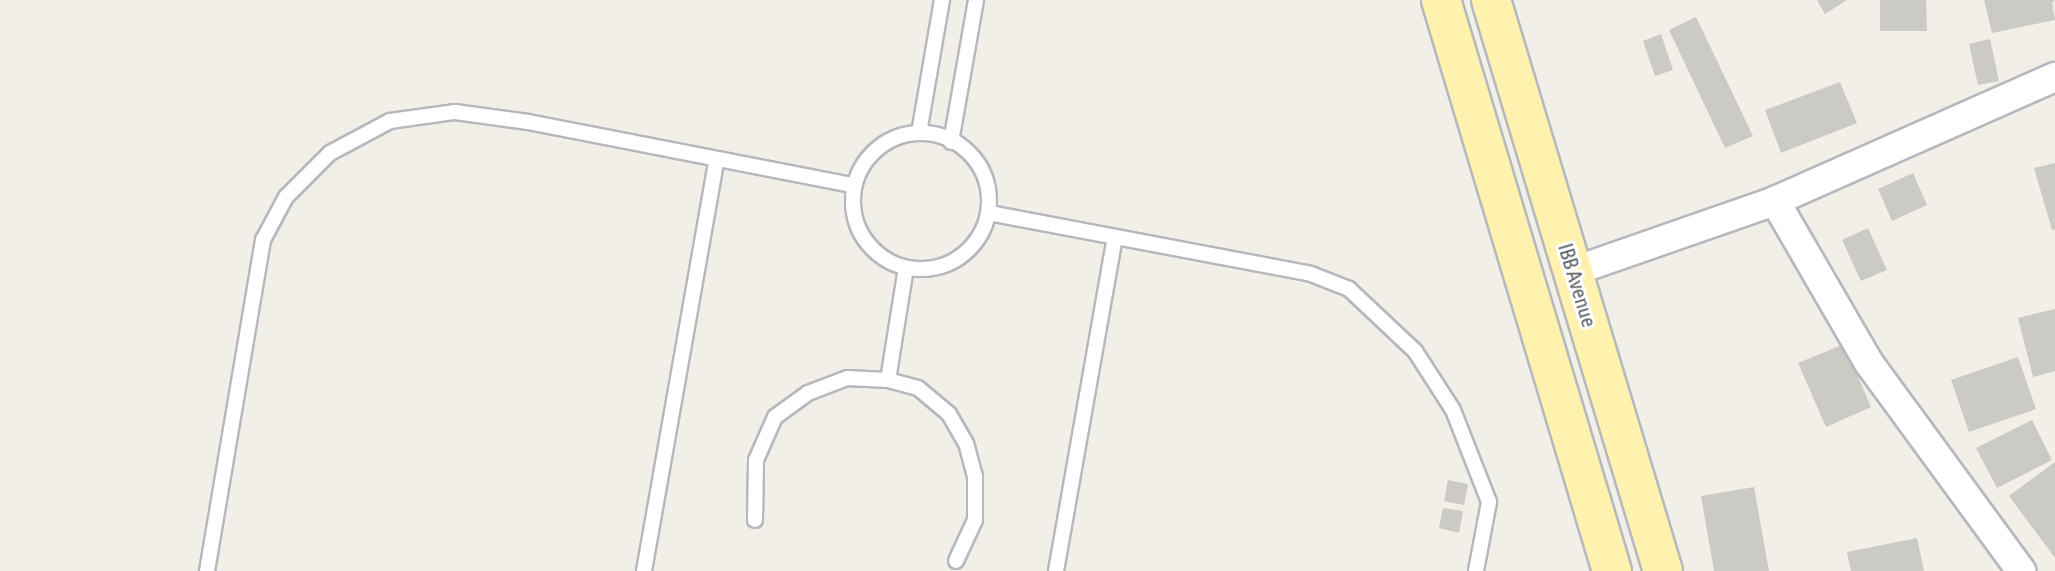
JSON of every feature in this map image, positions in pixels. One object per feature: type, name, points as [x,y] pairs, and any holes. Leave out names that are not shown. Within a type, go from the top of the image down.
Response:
[{"type":"main road","points":[[1441,0],[1612,571]]},
{"type":"main road","name":"IBB Avenue","points":[[1491,0],[1663,571]]},
{"type":"street","points":[[1574,271],[1775,201],[2055,77]]},
{"type":"street","points":[[1775,201],[1869,363],[2021,571]]},
{"type":"lane","points":[[919,133],[942,0]]},
{"type":"lane","points":[[951,142],[976,0]]},
{"type":"lane","points":[[207,571],[263,240],[286,197],[330,153],[390,121],[456,112],[528,122],[852,185]]},
{"type":"lane","points":[[935,134],[951,142],[969,152],[988,186],[989,213],[985,225],[962,256],[926,270],[888,262],[860,234],[851,197],[852,185],[865,160],[896,136],[935,134]]},
{"type":"lane","points":[[644,571],[717,159]]},
{"type":"lane","points":[[989,213],[1311,274],[1349,289],[1415,351],[1453,410],[1489,502],[1476,571]]},
{"type":"lane","points":[[1056,571],[1115,237]]},
{"type":"lane","points":[[888,380],[906,267]]},
{"type":"lane","points":[[755,520],[756,460],[775,417],[808,393],[848,378],[888,380],[918,388],[949,414],[966,443],[975,476],[975,520],[956,561]]},
{"type":"building","points":[[1817,0],[1847,0],[1825,14]]},
{"type":"building","points":[[1880,0],[1926,0],[1927,31],[1880,31]]},
{"type":"building","points":[[1984,0],[2055,0],[2052,3],[2055,20],[1992,33]]},
{"type":"building","points":[[1696,17],[1753,136],[1725,148],[1669,30]]},
{"type":"building","points":[[1661,34],[1673,70],[1655,76],[1643,41]]},
{"type":"building","points":[[1990,39],[1999,81],[1978,85],[1969,44]]},
{"type":"building","points":[[1840,82],[1857,123],[1781,153],[1765,110]]},
{"type":"building","points":[[2055,163],[2055,229],[2052,230],[2034,168]]},
{"type":"building","points":[[1913,173],[1927,205],[1892,221],[1878,189]]},
{"type":"building","points":[[1868,228],[1887,270],[1861,281],[1842,240]]},
{"type":"building","points":[[2055,309],[2055,371],[2033,377],[2018,318]]},
{"type":"building","points":[[1844,344],[1871,407],[1826,427],[1798,363]]},
{"type":"building","points":[[2018,357],[2036,409],[1969,432],[1951,380]]},
{"type":"building","points":[[2032,420],[2052,460],[1997,488],[1976,448]]},
{"type":"building","points":[[2055,462],[2055,558],[2009,496]]},
{"type":"building","points":[[1448,480],[1468,484],[1464,505],[1444,501]]},
{"type":"building","points":[[1754,487],[1769,571],[1714,571],[1701,496]]},
{"type":"building","points":[[1443,508],[1463,511],[1459,533],[1439,528]]},
{"type":"building","points":[[1917,538],[1924,571],[1851,571],[1847,552]]}]
